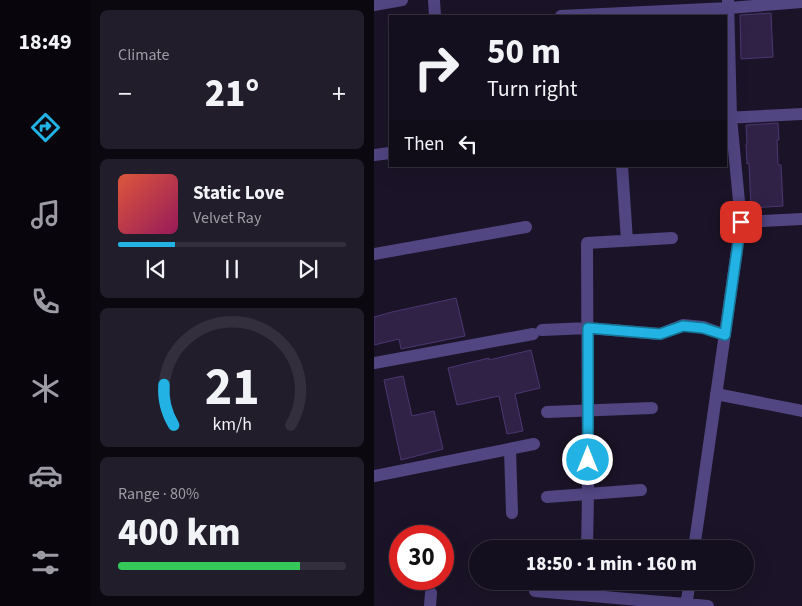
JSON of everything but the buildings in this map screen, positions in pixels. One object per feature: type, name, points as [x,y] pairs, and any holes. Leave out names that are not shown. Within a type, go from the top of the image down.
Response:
[{"type":"street","points":[[374,6],[402,0]]},
{"type":"street","points":[[434,0],[435,15]]},
{"type":"street","points":[[575,15],[729,4],[802,2]]},
{"type":"street","points":[[695,540],[741,222],[728,118],[729,4]]},
{"type":"street","points":[[728,118],[802,114]]},
{"type":"street","points":[[374,155],[389,153]]},
{"type":"street","points":[[622,167],[627,241]]},
{"type":"street","points":[[741,222],[802,219]]},
{"type":"street","points":[[374,254],[526,227]]},
{"type":"street","points":[[587,540],[587,243],[672,238]]},
{"type":"street","points":[[374,363],[537,332],[588,328],[660,334],[683,326],[703,328],[725,335]]},
{"type":"street","points":[[716,394],[802,411]]},
{"type":"street","points":[[547,412],[652,408]]},
{"type":"street","points":[[374,476],[534,444]]},
{"type":"street","points":[[510,449],[512,513]]},
{"type":"street","points":[[547,497],[641,490]]},
{"type":"street","points":[[535,590],[708,606]]},
{"type":"street","points":[[586,590],[586,595]]},
{"type":"street","points":[[686,605],[688,590]]},
{"type":"route","points":[[588,460],[588,328],[660,334],[683,326],[703,328],[725,335],[741,222]]}]
